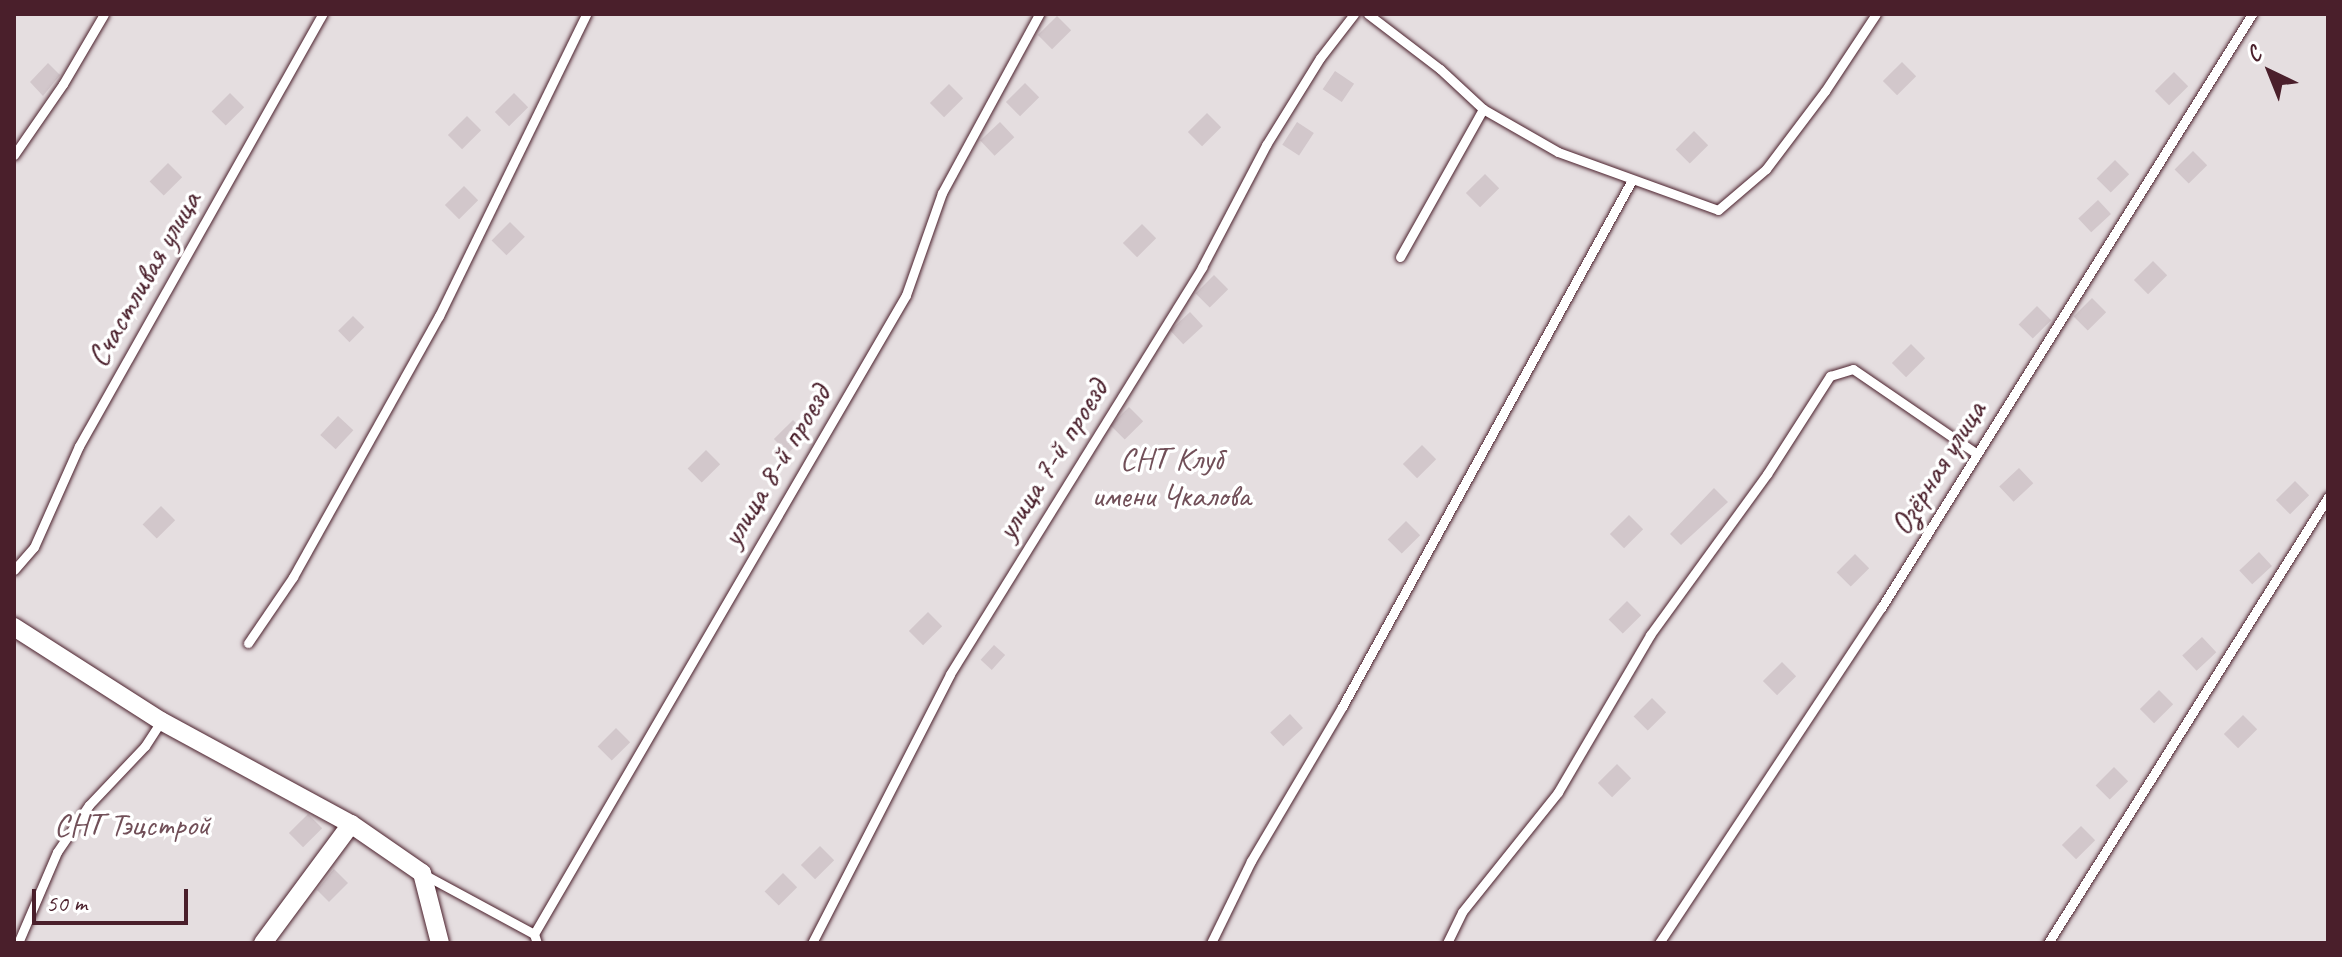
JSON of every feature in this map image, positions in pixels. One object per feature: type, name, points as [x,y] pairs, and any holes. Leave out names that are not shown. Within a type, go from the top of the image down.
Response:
[{"type":"street","points":[[14,627],[161,721],[351,824],[422,873],[440,943]]},
{"type":"street","points":[[263,943],[351,824]]},
{"type":"lane","points":[[14,155],[63,84],[104,14]]},
{"type":"lane","name":"Счастливая улица","points":[[14,570],[34,547],[79,446],[322,14]]},
{"type":"lane","points":[[248,643],[293,577],[439,316],[586,14]]},
{"type":"lane","name":"улица 8-й проезд","points":[[536,938],[906,295],[942,193],[1039,14]]},
{"type":"lane","name":"улица 7-й проезд","points":[[812,943],[950,674],[1202,267],[1266,145],[1320,58],[1354,14]]},
{"type":"lane","points":[[1368,14],[1440,69],[1483,109],[1558,152],[1718,210],[1766,169],[1825,91],[1876,14]]},
{"type":"lane","name":"Озёрная улица","points":[[1659,943],[1881,608],[2252,14]]},
{"type":"lane","points":[[1400,257],[1483,109]]},
{"type":"lane","points":[[1211,943],[1251,861],[1342,707],[1632,180]]},
{"type":"lane","points":[[1447,943],[1462,912],[1558,792],[1650,635],[1767,474],[1830,376],[1853,369],[1977,454]]},
{"type":"lane","points":[[2048,943],[2328,497]]},
{"type":"lane","points":[[18,943],[57,852],[89,805],[145,746],[161,721]]},
{"type":"lane","points":[[422,873],[536,938]]},
{"type":"green space","name":"СНТ Клуб имени Чкалова","points":[[14,14],[2328,14],[2328,943],[14,943]]},
{"type":"building","points":[[1057,16],[1071,30],[1052,49],[1038,35]]},
{"type":"building","points":[[1902,62],[1916,76],[1897,95],[1883,81]]},
{"type":"building","points":[[48,63],[60,75],[43,96],[30,82]]},
{"type":"building","points":[[1335,71],[1354,84],[1342,102],[1323,89]]},
{"type":"building","points":[[2174,72],[2188,86],[2169,105],[2155,91]]},
{"type":"building","points":[[1025,83],[1039,97],[1020,116],[1006,102]]},
{"type":"building","points":[[949,84],[963,98],[944,117],[930,103]]},
{"type":"building","points":[[230,93],[244,107],[226,126],[212,111]]},
{"type":"building","points":[[514,93],[528,107],[509,126],[495,112]]},
{"type":"building","points":[[1207,113],[1221,127],[1202,146],[1188,132]]},
{"type":"building","points":[[467,116],[481,130],[462,149],[448,135]]},
{"type":"building","points":[[1000,122],[1014,137],[995,156],[980,140]]},
{"type":"building","points":[[1297,122],[1314,133],[1299,156],[1282,145]]},
{"type":"building","points":[[1694,131],[1708,145],[1690,164],[1676,149]]},
{"type":"building","points":[[2193,151],[2207,165],[2189,184],[2175,169]]},
{"type":"building","points":[[2115,160],[2129,174],[2111,193],[2097,178]]},
{"type":"building","points":[[168,163],[182,177],[164,196],[150,181]]},
{"type":"building","points":[[1485,174],[1499,188],[1480,207],[1466,193]]},
{"type":"building","points":[[464,186],[478,200],[459,219],[445,205]]},
{"type":"building","points":[[2098,200],[2111,214],[2091,232],[2078,218]]},
{"type":"building","points":[[510,222],[525,237],[506,255],[492,240]]},
{"type":"building","points":[[1142,224],[1156,238],[1137,257],[1123,243]]},
{"type":"building","points":[[2153,261],[2167,275],[2148,294],[2134,280]]},
{"type":"building","points":[[1214,275],[1228,289],[1210,308],[1196,293]]},
{"type":"building","points":[[2092,298],[2106,312],[2088,331],[2074,316]]},
{"type":"building","points":[[2037,306],[2051,320],[2033,339],[2019,324]]},
{"type":"building","points":[[1190,312],[1203,326],[1183,344],[1170,330]]},
{"type":"building","points":[[353,316],[364,327],[349,342],[338,331]]},
{"type":"building","points":[[1911,344],[1925,358],[1906,377],[1892,363]]},
{"type":"building","points":[[1129,407],[1143,421],[1125,440],[1111,425]]},
{"type":"building","points":[[338,416],[353,430],[336,449],[320,435]]},
{"type":"building","points":[[793,420],[807,434],[788,453],[774,439]]},
{"type":"building","points":[[1422,445],[1436,459],[1417,478],[1403,464]]},
{"type":"building","points":[[706,450],[720,464],[702,483],[688,468]]},
{"type":"building","points":[[2019,468],[2033,483],[2014,502],[1999,486]]},
{"type":"building","points":[[2295,481],[2309,495],[2290,514],[2276,500]]},
{"type":"building","points":[[1714,488],[1728,502],[1681,545],[1670,534]]},
{"type":"building","points":[[161,506],[175,520],[157,539],[143,524]]},
{"type":"building","points":[[1629,515],[1643,529],[1624,548],[1610,534]]},
{"type":"building","points":[[1406,521],[1420,535],[1402,554],[1388,539]]},
{"type":"building","points":[[2259,552],[2272,566],[2252,584],[2239,570]]},
{"type":"building","points":[[1855,554],[1869,568],[1851,587],[1837,572]]},
{"type":"building","points":[[1627,601],[1641,615],[1623,634],[1609,619]]},
{"type":"building","points":[[928,612],[942,626],[923,645],[909,631]]},
{"type":"building","points":[[2202,637],[2216,652],[2197,671],[2182,655]]},
{"type":"building","points":[[994,645],[1005,655],[992,670],[981,660]]},
{"type":"building","points":[[1782,662],[1796,676],[1777,695],[1763,681]]},
{"type":"building","points":[[2159,690],[2173,704],[2154,723],[2140,709]]},
{"type":"building","points":[[1652,698],[1666,712],[1648,731],[1634,716]]},
{"type":"building","points":[[1290,714],[1303,728],[1283,746],[1270,732]]},
{"type":"building","points":[[2243,715],[2257,729],[2238,748],[2224,734]]},
{"type":"building","points":[[616,728],[630,742],[612,761],[598,746]]},
{"type":"building","points":[[1617,764],[1631,778],[1612,797],[1598,783]]},
{"type":"building","points":[[2114,767],[2128,781],[2110,800],[2096,785]]},
{"type":"building","points":[[308,814],[322,828],[303,847],[289,833]]},
{"type":"building","points":[[2081,826],[2095,840],[2076,859],[2062,845]]},
{"type":"building","points":[[820,846],[834,860],[815,879],[801,865]]},
{"type":"building","points":[[334,869],[348,883],[329,902],[317,890]]},
{"type":"building","points":[[783,873],[797,887],[779,906],[765,891]]},
{"type":"park label","name":"СНТ Тэцстрой","points":[[132,825]]}]
